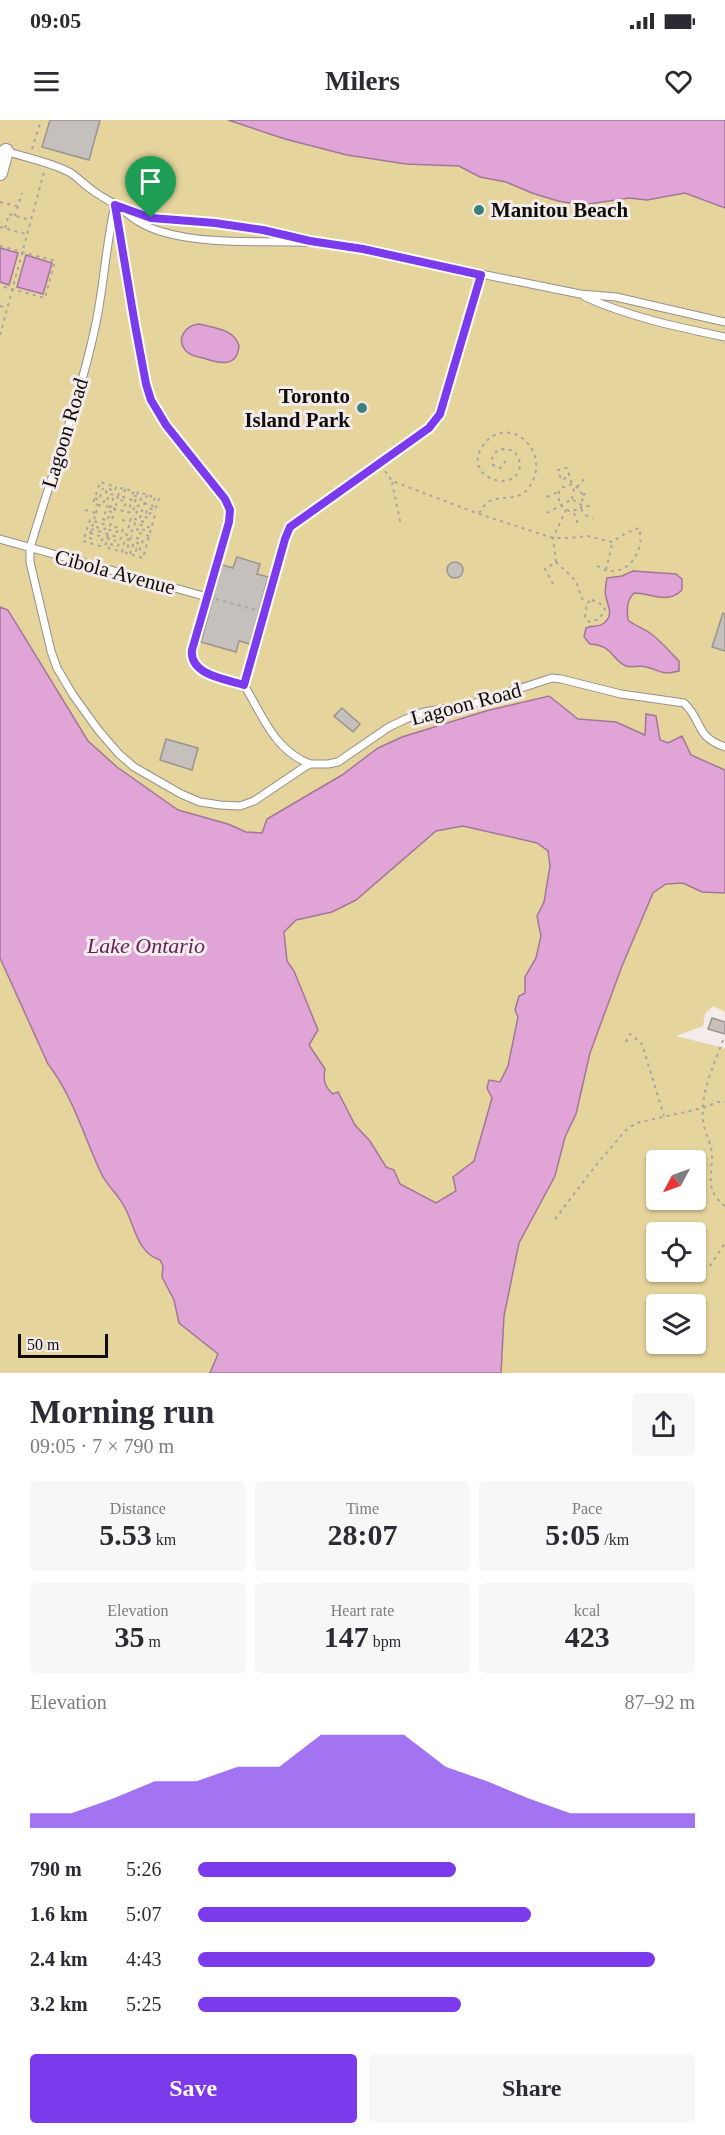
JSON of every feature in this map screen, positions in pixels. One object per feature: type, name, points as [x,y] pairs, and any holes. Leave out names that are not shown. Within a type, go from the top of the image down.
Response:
[{"type":"street","points":[[0,173],[3,150]]},
{"type":"lane","points":[[3,150],[72,174],[135,221],[157,230],[187,238],[219,242],[310,241]]},
{"type":"lane","points":[[115,205],[151,218],[224,224],[263,230],[580,294],[616,297],[725,322]]},
{"type":"lane","points":[[115,205],[135,325],[151,400],[164,423],[221,494],[229,508],[229,522],[192,650],[193,661],[204,672],[244,685],[278,743],[296,759],[310,764]]},
{"type":"lane","name":"Lagoon Road","points":[[115,205],[104,257],[96,321],[85,368],[30,548],[30,562],[57,668],[99,731],[119,754],[134,767],[181,795],[200,802],[240,806],[254,801],[293,773],[310,764],[338,762],[389,727],[424,712],[469,705],[552,678],[621,694],[684,703],[695,716],[699,729],[706,738],[725,747]]},
{"type":"lane","points":[[244,685],[290,527],[429,428],[440,414],[481,275]]},
{"type":"lane","points":[[580,294],[613,309],[675,327],[725,337]]},
{"type":"lane","name":"Cibola Avenue","points":[[0,539],[207,597]]},
{"type":"path","points":[[30,159],[41,120]]},
{"type":"path","points":[[0,335],[47,164]]},
{"type":"path","points":[[15,216],[21,193]]},
{"type":"path","points":[[0,202],[17,206]]},
{"type":"path","points":[[5,228],[12,205]]},
{"type":"path","points":[[9,214],[30,220]]},
{"type":"path","points":[[0,226],[26,234]]},
{"type":"path","points":[[0,246],[55,261],[45,298],[0,286]]},
{"type":"path","points":[[0,306],[6,308]]},
{"type":"path","points":[[479,514],[486,504],[522,494],[534,478],[536,458],[532,449],[519,436],[511,433],[494,436],[487,441],[479,454],[478,461],[484,474],[496,481],[509,480],[514,477],[519,468],[519,457],[512,450],[500,449],[492,461],[500,468],[505,461]]},
{"type":"path","points":[[380,464],[392,482],[401,526]]},
{"type":"path","points":[[566,478],[561,480],[558,470],[567,468],[574,486],[583,495]]},
{"type":"path","points":[[547,496],[559,492],[561,488],[574,486],[584,479]]},
{"type":"path","points":[[105,496],[108,498],[107,502],[104,501],[102,506],[93,503],[100,482],[116,487],[115,491],[107,488],[106,493],[126,502],[123,512],[106,506]]},
{"type":"path","points":[[392,482],[553,538],[588,536],[612,542]]},
{"type":"path","points":[[572,499],[574,486]]},
{"type":"path","points":[[95,498],[99,500],[103,488]]},
{"type":"path","points":[[121,506],[116,505],[121,488],[134,491],[131,494],[141,498],[139,506],[135,505],[132,513],[128,512],[132,500],[123,497],[125,489]]},
{"type":"path","points":[[135,502],[138,492],[151,496],[149,500]]},
{"type":"path","points":[[559,492],[560,505],[566,510],[573,512],[581,509]]},
{"type":"path","points":[[583,495],[590,492]]},
{"type":"path","points":[[110,508],[114,495]]},
{"type":"path","points":[[147,495],[142,511],[137,510],[135,519],[147,523]]},
{"type":"path","points":[[583,495],[581,509],[585,515],[592,518]]},
{"type":"path","points":[[144,503],[153,506],[155,497],[159,499],[155,510],[148,508],[145,516]]},
{"type":"path","points":[[572,499],[592,507]]},
{"type":"path","points":[[547,513],[572,499]]},
{"type":"path","points":[[97,540],[89,538],[98,505]]},
{"type":"path","points":[[115,509],[114,513],[106,510],[103,519],[107,521],[111,516],[110,526],[118,528],[117,532],[109,530],[105,547],[122,552],[125,539],[130,538]]},
{"type":"path","points":[[85,510],[96,513]]},
{"type":"path","points":[[566,510],[553,538],[556,561],[576,581],[582,599],[587,603]]},
{"type":"path","points":[[573,512],[578,524]]},
{"type":"path","points":[[130,538],[126,553],[143,558],[155,515],[150,513],[148,518],[141,515],[139,520]]},
{"type":"path","points":[[131,518],[128,530],[132,531],[135,523],[151,528]]},
{"type":"path","points":[[122,519],[130,522]]},
{"type":"path","points":[[91,531],[103,537],[100,546],[84,541],[90,520],[106,525],[105,529],[96,526]]},
{"type":"path","points":[[596,565],[606,570],[628,566],[634,560],[641,544],[639,528],[612,542],[606,570]]},
{"type":"path","points":[[123,529],[122,533],[130,538],[143,540],[139,552],[136,551],[138,543],[134,542],[130,554]]},
{"type":"path","points":[[91,531],[121,538],[118,546],[110,544]]},
{"type":"path","points":[[107,538],[116,541]]},
{"type":"path","points":[[553,584],[544,569],[556,561]]},
{"type":"path","points":[[207,597],[265,612]]},
{"type":"path","points":[[594,600],[603,605],[605,610],[596,621],[586,620],[587,603],[594,600]]},
{"type":"path","points":[[626,1042],[630,1034],[642,1044],[664,1116]]},
{"type":"path","points":[[723,1040],[705,1091],[703,1121],[711,1143],[710,1186],[717,1199],[725,1206]]},
{"type":"path","points":[[555,1219],[625,1131],[636,1123],[725,1102]]},
{"type":"path","points":[[710,1266],[725,1243]]},
{"type":"shaded area","name":"Toronto Island Park","points":[[0,120],[228,120],[285,139],[347,155],[406,164],[459,166],[480,177],[506,182],[558,201],[582,205],[629,198],[647,200],[685,193],[725,208],[725,770],[616,722],[578,719],[549,696],[402,737],[378,747],[342,775],[267,819],[262,833],[246,832],[228,824],[178,810],[117,767],[88,741],[9,610],[0,607]]},
{"type":"shaded area","points":[[463,825],[537,843],[548,851],[550,866],[544,902],[537,916],[541,936],[536,958],[525,977],[525,993],[515,1010],[518,1017],[508,1066],[500,1083],[490,1081],[487,1088],[492,1098],[474,1161],[453,1177],[456,1191],[436,1203],[400,1184],[394,1170],[386,1167],[370,1141],[355,1125],[338,1092],[333,1094],[326,1085],[325,1069],[309,1045],[318,1030],[294,971],[287,962],[284,932],[296,920],[332,912],[437,831]]},
{"type":"shaded area","points":[[683,883],[702,892],[725,893],[725,1012],[713,1006],[705,1014],[703,1026],[676,1036],[725,1048],[725,1373],[501,1373],[504,1316],[519,1243],[555,1176],[565,1137],[576,1114],[590,1053],[622,966],[653,893],[666,884]]},
{"type":"shaded area","points":[[0,958],[48,1064],[60,1079],[101,1173],[125,1206],[141,1246],[160,1260],[163,1266],[162,1277],[174,1300],[179,1323],[218,1354],[210,1373],[0,1373]]},
{"type":"water","points":[[228,120],[725,120],[725,208],[685,193],[647,200],[629,198],[582,205],[558,201],[506,182],[480,177],[459,166],[406,164],[347,155],[285,139]]},
{"type":"water","points":[[0,248],[18,253],[9,285],[0,282]]},
{"type":"water","points":[[26,255],[52,263],[43,294],[17,287]]},
{"type":"water","points":[[199,324],[223,330],[233,336],[239,346],[235,358],[231,361],[220,362],[186,351],[182,337],[186,330]]},
{"type":"water","points":[[633,571],[676,574],[682,579],[682,590],[671,597],[634,593],[628,602],[627,609],[628,620],[650,633],[679,661],[679,671],[664,673],[644,666],[626,666],[604,647],[590,644],[584,637],[586,628],[602,625],[609,617],[610,611],[605,592],[607,578],[622,576]]},
{"type":"water","name":"Lake Ontario","points":[[0,607],[8,610],[88,741],[117,767],[178,810],[228,824],[246,832],[262,833],[267,819],[342,775],[378,748],[402,737],[486,711],[549,696],[578,719],[616,722],[645,735],[646,714],[656,716],[660,740],[668,743],[682,736],[691,755],[725,770],[725,893],[702,892],[683,883],[666,884],[653,893],[622,966],[590,1053],[576,1114],[565,1137],[555,1176],[519,1243],[504,1316],[501,1373],[210,1373],[218,1354],[179,1323],[174,1300],[162,1277],[163,1266],[160,1260],[152,1256],[141,1245],[122,1203],[101,1173],[71,1103],[48,1064],[0,958]],"holes":[[[463,826],[537,843],[548,851],[550,866],[544,902],[537,916],[541,936],[536,958],[525,977],[525,993],[519,996],[515,1010],[518,1017],[508,1066],[500,1082],[489,1080],[487,1088],[492,1098],[474,1161],[453,1177],[456,1191],[436,1203],[400,1184],[394,1170],[386,1167],[370,1141],[355,1125],[338,1092],[333,1094],[326,1085],[325,1069],[309,1045],[318,1030],[294,971],[287,961],[284,932],[296,920],[332,912],[356,900],[436,831]]]},
{"type":"building","points":[[50,120],[100,120],[89,160],[42,147]]},
{"type":"building","points":[[237,557],[260,564],[257,574],[268,577],[250,644],[239,641],[236,652],[201,642],[222,565],[233,568]]},
{"type":"building","points":[[455,562],[463,570],[455,578],[447,570]]},
{"type":"building","points":[[723,613],[725,614],[725,651],[712,647]]},
{"type":"building","points":[[342,708],[360,724],[353,732],[334,716]]},
{"type":"building","points":[[166,739],[198,748],[192,770],[160,760]]},
{"type":"building","points":[[712,1018],[725,1022],[725,1034],[708,1029]]},
{"type":"place","name":"Manitou Beach","points":[[479,210]]},
{"type":"place","name":"Toronto Island Park","points":[[362,408]]},
{"type":"route","points":[[115,205],[151,218],[179,219],[263,230],[481,275],[440,414],[429,428],[290,527],[244,685],[199,669],[193,662],[191,653],[230,513],[225,499],[164,423],[151,400],[146,384],[115,205]]}]
